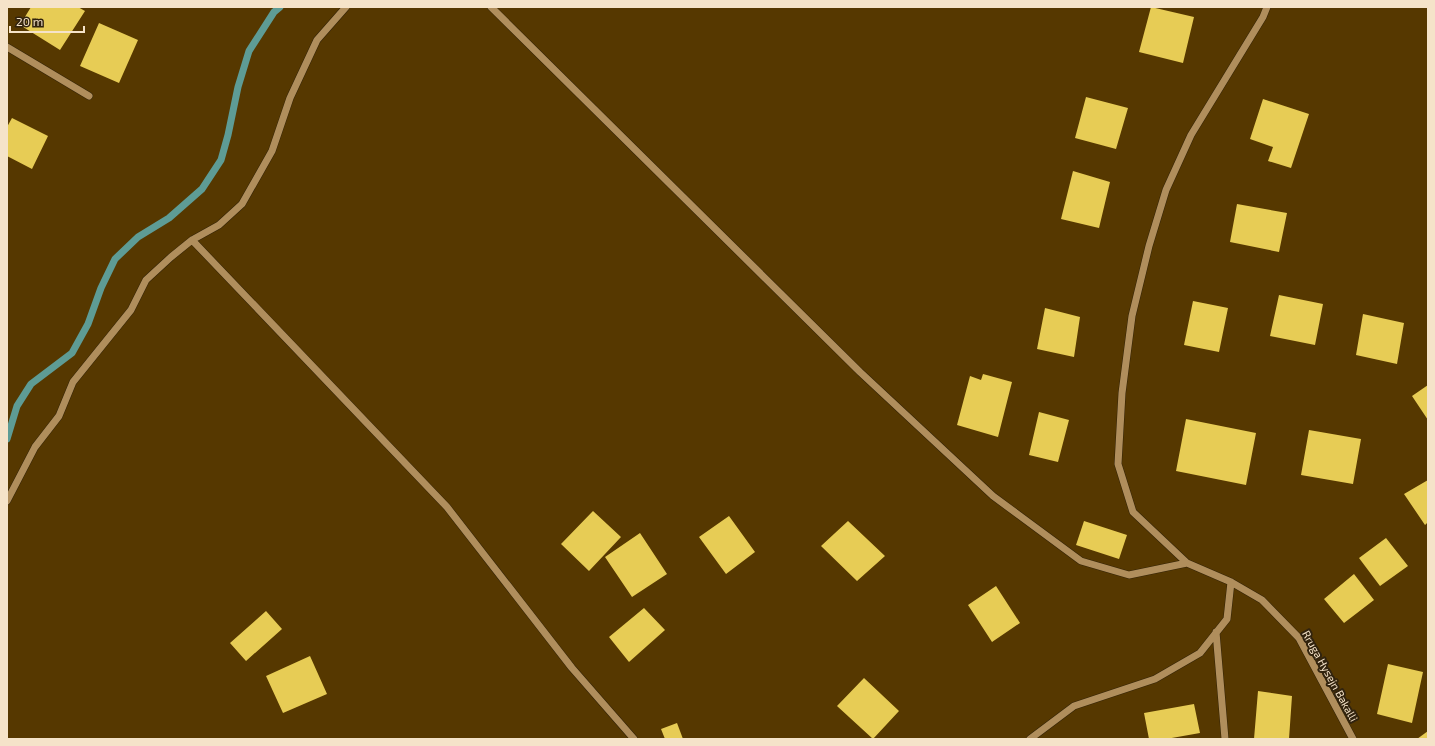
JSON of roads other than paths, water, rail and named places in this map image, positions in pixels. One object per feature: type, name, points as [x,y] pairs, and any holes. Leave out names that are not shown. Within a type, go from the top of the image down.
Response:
[{"type":"street","points":[[7,500],[35,447],[59,416],[73,382],[131,310],[146,280],[192,240],[219,225],[242,204],[272,151],[290,98],[317,40],[346,7]]},
{"type":"street","points":[[491,7],[860,372],[993,496],[1081,562],[1129,575],[1187,563]]},
{"type":"street","points":[[1187,563],[1133,512],[1118,464],[1122,393],[1132,316],[1166,190],[1191,135],[1263,17],[1267,7]]},
{"type":"street","points":[[7,47],[89,96]]},
{"type":"street","points":[[192,240],[447,507],[572,668],[634,739]]},
{"type":"street","name":"Rruga Hysejn Bakalli","points":[[1187,563],[1231,582],[1262,600],[1299,638],[1353,739]]},
{"type":"street","points":[[1030,739],[1074,706],[1155,679],[1200,653],[1227,619],[1231,582]]},
{"type":"street","points":[[1216,632],[1226,739]]},
{"type":"waterway","points":[[7,439],[17,406],[31,384],[72,353],[88,324],[101,288],[115,259],[138,237],[169,218],[202,189],[221,160],[238,87],[249,51],[274,12],[280,7]]}]
